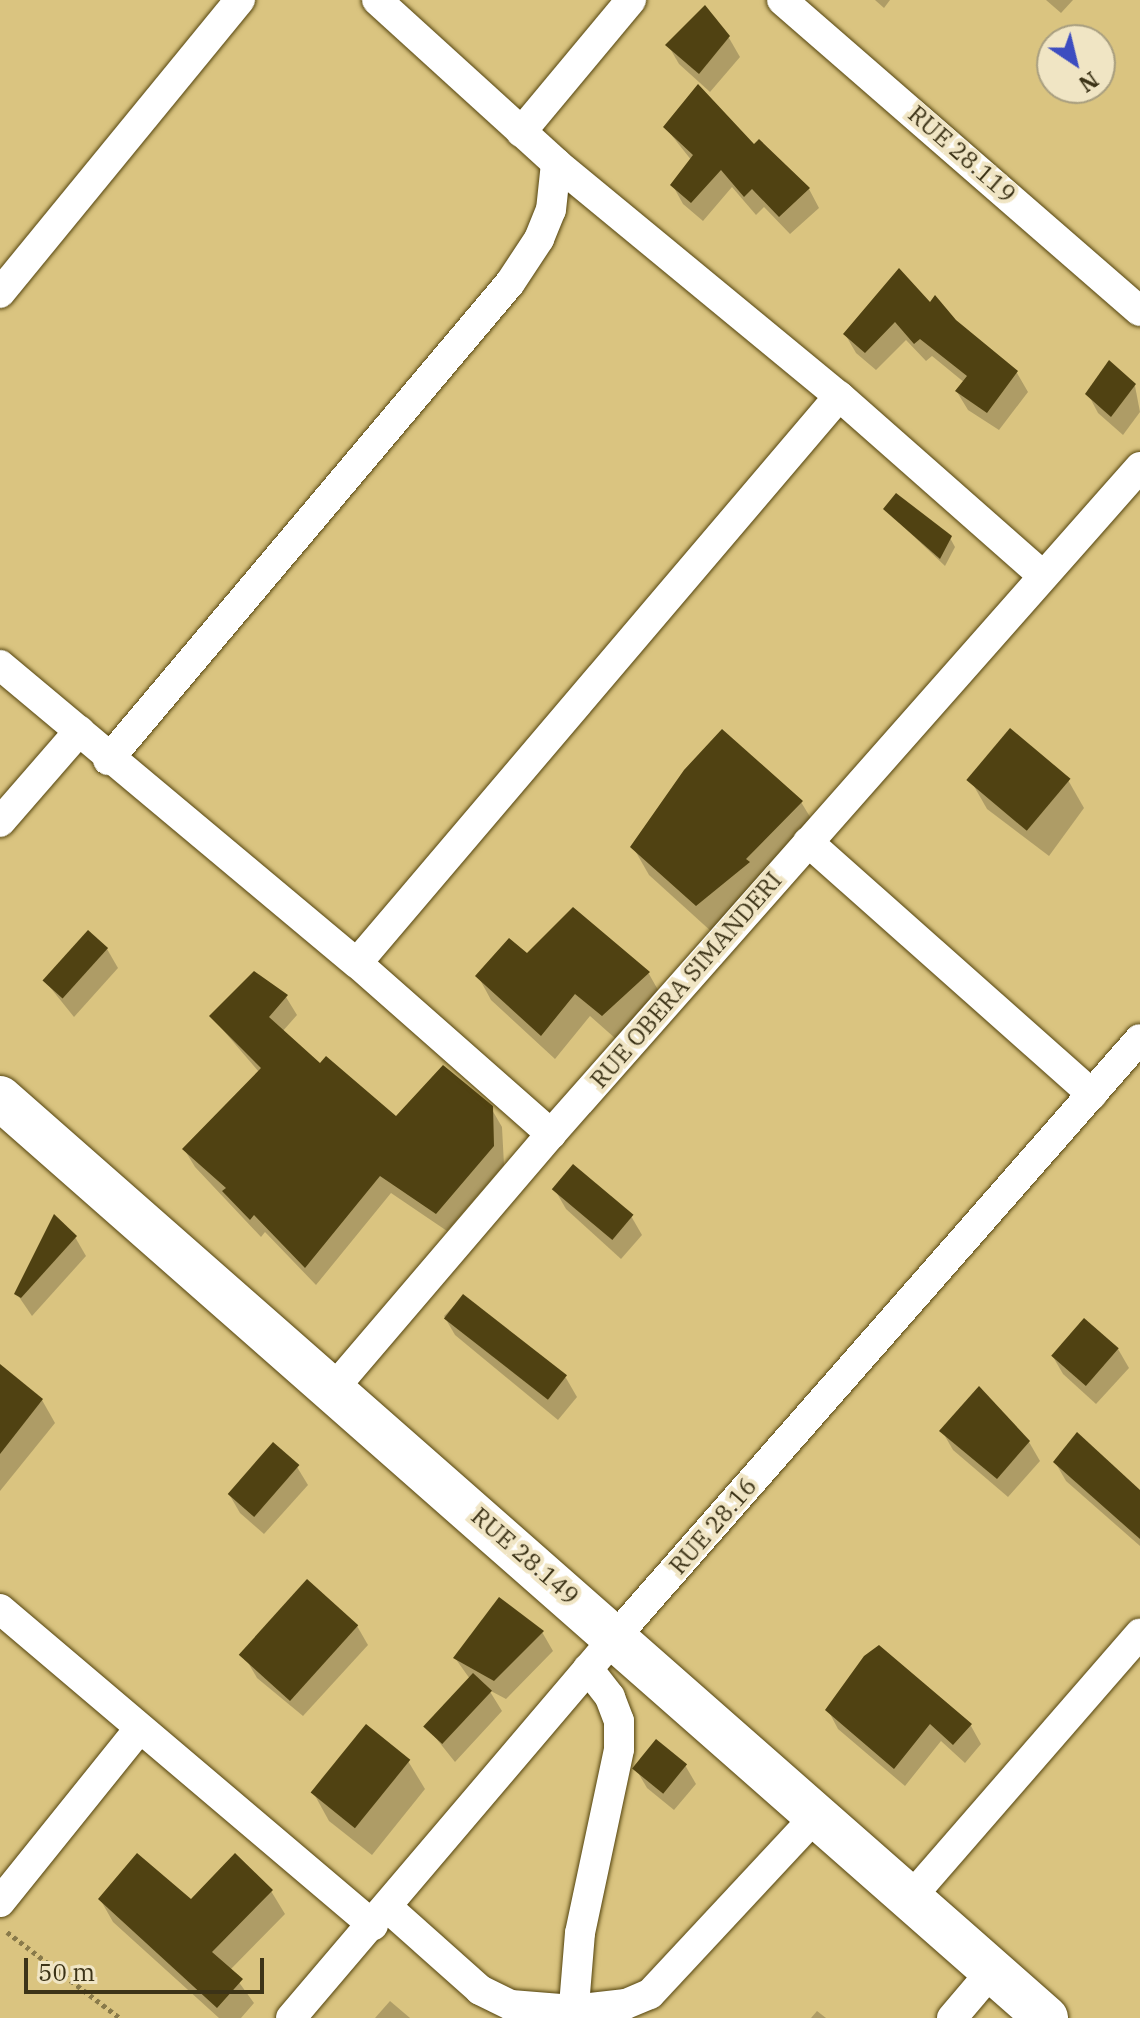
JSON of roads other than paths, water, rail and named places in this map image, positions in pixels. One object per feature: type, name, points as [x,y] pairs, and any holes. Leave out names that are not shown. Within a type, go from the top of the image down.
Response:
[{"type":"street","points":[[0,293],[240,0]]},
{"type":"street","points":[[377,0],[556,163],[839,396],[1043,576],[1140,467]]},
{"type":"street","points":[[521,132],[631,0]]},
{"type":"street","name":"RUE 28.119","points":[[782,0],[1140,311]]},
{"type":"street","points":[[108,760],[510,283],[539,239],[551,210],[556,163]]},
{"type":"street","points":[[357,963],[839,396]]},
{"type":"street","name":"RUE OBERA SIMANDERI","points":[[334,1388],[551,1134],[1043,576]]},
{"type":"street","points":[[0,665],[79,731],[108,760],[357,963],[551,1134]]},
{"type":"street","points":[[0,822],[79,731]]},
{"type":"street","points":[[808,842],[1092,1094]]},
{"type":"street","name":"RUE 28.16","points":[[291,2018],[616,1636],[1140,1039]]},
{"type":"street","name":"RUE 28.149","points":[[0,1098],[616,1636],[1046,2018]]},
{"type":"street","points":[[0,1609],[139,1729],[380,1916],[480,1990],[511,2005],[573,2014],[626,2004],[650,1994],[817,1815]]},
{"type":"street","points":[[911,1897],[1136,1646]]},
{"type":"street","points":[[573,2014],[580,1933],[619,1749],[619,1721],[610,1697],[588,1669]]},
{"type":"street","points":[[0,1902],[139,1729]]},
{"type":"street","points":[[952,2018],[992,1971]]}]
